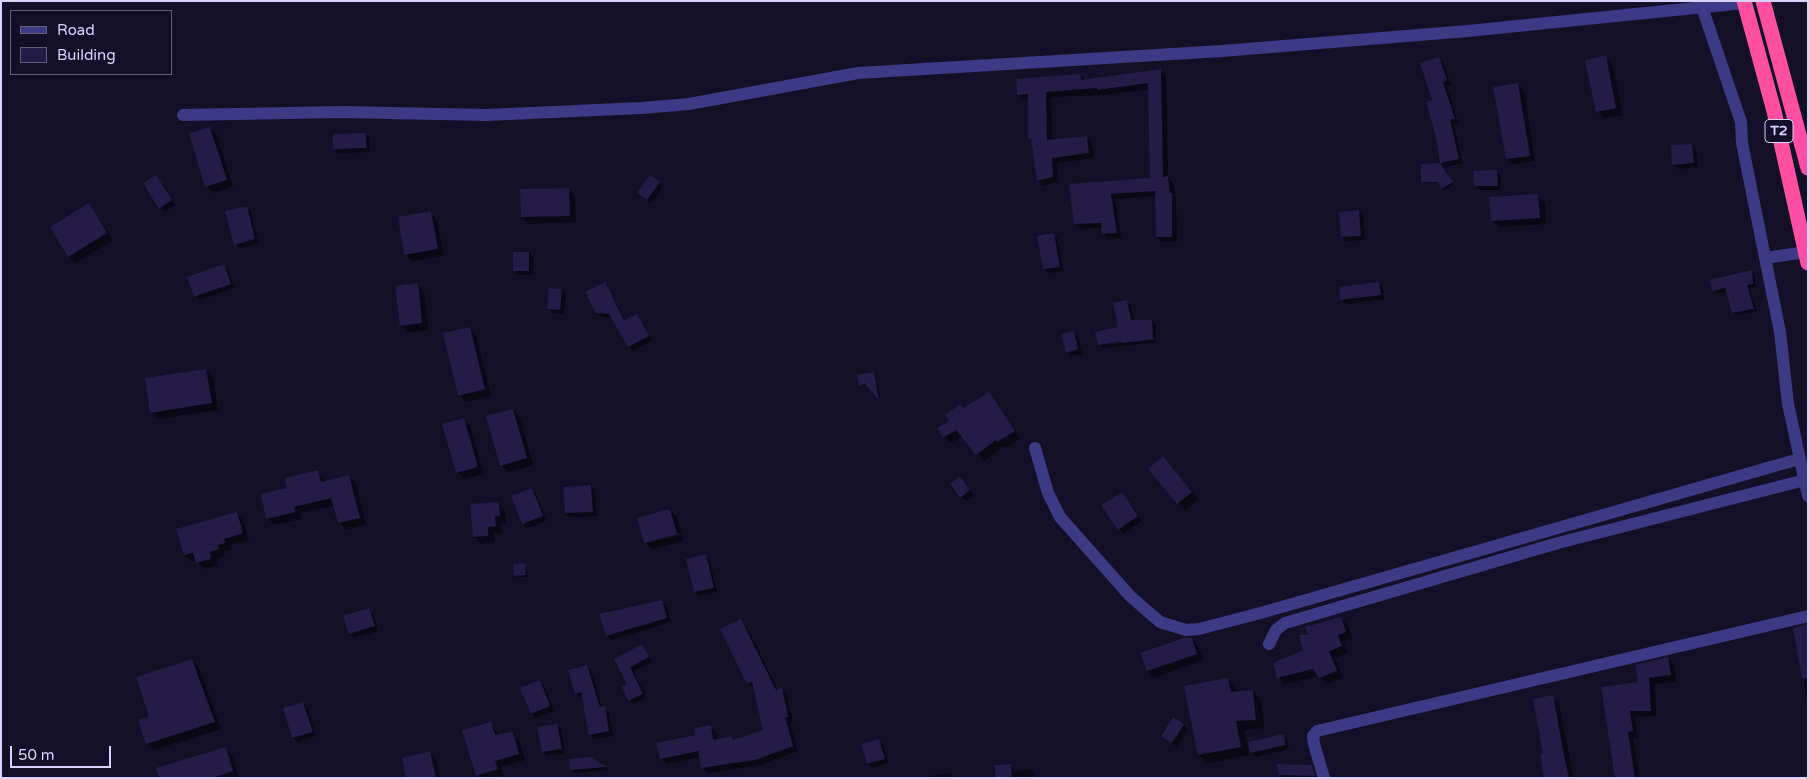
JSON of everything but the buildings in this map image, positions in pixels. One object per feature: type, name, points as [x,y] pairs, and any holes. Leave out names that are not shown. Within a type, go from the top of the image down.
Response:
[{"type":"highway","name":"T2","points":[[1763,1],[1808,168]]},
{"type":"highway","name":"T2","points":[[1744,2],[1774,111],[1807,257]]},
{"type":"street","points":[[183,115],[342,112],[487,115],[641,108],[689,104],[858,73],[1242,49],[1468,31],[1744,2]]},
{"type":"street","points":[[1702,7],[1741,122],[1742,143],[1780,332],[1788,404],[1804,469],[1808,496]]},
{"type":"street","points":[[1765,258],[1807,257]]},
{"type":"street","points":[[1034,448],[1048,493],[1060,517],[1130,596],[1160,622],[1186,630],[1199,629],[1804,469]]},
{"type":"street","points":[[1268,644],[1276,630],[1284,623],[1804,469]]},
{"type":"street","points":[[1324,778],[1314,744],[1313,736],[1317,731],[1808,616]]}]
